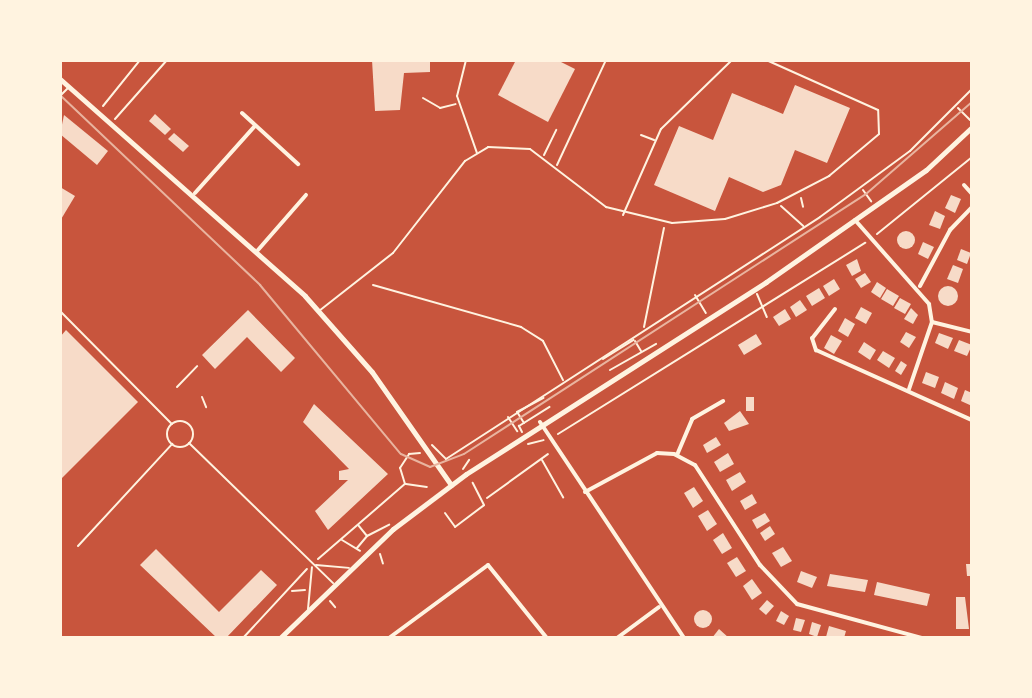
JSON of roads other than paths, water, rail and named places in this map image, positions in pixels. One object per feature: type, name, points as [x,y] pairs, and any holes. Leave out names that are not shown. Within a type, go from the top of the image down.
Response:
[{"type":"street","points":[[60,79],[195,193],[258,250],[318,311],[372,372],[451,485]]},
{"type":"street","points":[[242,113],[298,164]]},
{"type":"street","points":[[195,193],[255,126]]},
{"type":"street","points":[[280,638],[363,555],[451,485],[540,422],[755,289],[875,206],[972,126]]},
{"type":"street","points":[[964,185],[972,194]]},
{"type":"street","points":[[258,250],[306,195]]},
{"type":"street","points":[[920,286],[950,230],[972,207]]},
{"type":"street","points":[[855,220],[869,241],[920,286],[932,322],[909,389]]},
{"type":"street","points":[[835,309],[812,338],[816,350],[909,389],[972,420]]},
{"type":"street","points":[[932,322],[972,332]]},
{"type":"street","points":[[677,455],[692,419],[723,401]]},
{"type":"street","points":[[540,422],[659,607],[684,638]]},
{"type":"street","points":[[585,492],[657,453],[677,455],[711,486],[760,565],[797,604],[922,638]]},
{"type":"street","points":[[389,638],[488,565],[547,638]]},
{"type":"street","points":[[617,638],[659,607]]},
{"type":"lane","points":[[466,60],[458,104],[477,153]]},
{"type":"lane","points":[[623,215],[655,140],[732,60]]},
{"type":"lane","points":[[318,311],[393,253],[477,153],[509,145],[544,156],[623,215],[672,223],[725,219],[777,203],[799,193],[868,145],[883,116],[766,60]]},
{"type":"lane","points":[[60,96],[70,86]]},
{"type":"lane","points":[[423,98],[440,108],[458,104]]},
{"type":"lane","points":[[544,156],[556,130]]},
{"type":"lane","points":[[641,135],[655,140]]},
{"type":"lane","points":[[60,311],[172,424],[189,425],[189,443],[334,584]]},
{"type":"lane","points":[[177,387],[197,366]]},
{"type":"lane","points":[[202,397],[206,407]]},
{"type":"lane","points":[[78,546],[172,444],[172,424]]},
{"type":"lane","points":[[172,444],[189,443]]},
{"type":"lane","points":[[312,565],[350,569]]},
{"type":"lane","points":[[308,610],[312,565]]},
{"type":"tram line","points":[[60,95],[260,285],[401,454],[430,467],[464,454],[866,194],[972,102]]}]
